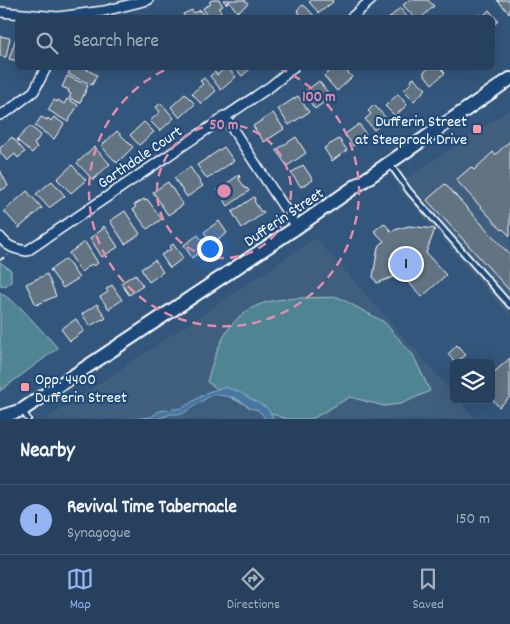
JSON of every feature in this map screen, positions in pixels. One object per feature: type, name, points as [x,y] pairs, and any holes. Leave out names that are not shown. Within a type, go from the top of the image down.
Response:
[{"type":"main road","name":"Dufferin Street","points":[[0,417],[22,416],[510,79]]},
{"type":"street","points":[[78,15],[104,11],[148,0]]},
{"type":"street","points":[[354,15],[371,0]]},
{"type":"street","points":[[0,12],[29,15]]},
{"type":"street","points":[[0,115],[34,91],[45,70]]},
{"type":"street","name":"Garthdale Court","points":[[0,237],[6,245],[14,249],[27,251],[271,86],[291,70]]},
{"type":"street","points":[[224,116],[297,227]]},
{"type":"lane","points":[[389,162],[409,191],[510,305]]},
{"type":"shaded area","points":[[510,109],[510,317],[396,185]]},
{"type":"shaded area","points":[[316,238],[450,389],[450,404],[462,404],[475,419],[46,419]]},
{"type":"shaded area","points":[[224,387],[239,392],[267,408],[274,419],[266,419],[258,410],[250,408],[236,398],[213,394],[182,414],[171,414],[157,419],[134,419],[151,417],[159,411],[182,408],[208,392]]},
{"type":"green space","points":[[0,262],[11,270],[11,282],[5,286],[0,285]]},
{"type":"green space","points":[[0,292],[21,308],[58,348],[0,391]]},
{"type":"green space","points":[[338,297],[384,322],[413,355],[430,391],[401,404],[384,406],[350,397],[312,419],[286,419],[235,400],[207,382],[222,340],[238,318],[248,310],[277,300]]},
{"type":"building","points":[[219,0],[223,6],[219,8],[222,15],[207,15],[203,8],[211,4],[209,2]]},
{"type":"building","points":[[223,0],[245,0],[248,4],[237,12],[229,1],[226,4]]},
{"type":"building","points":[[312,0],[332,0],[333,2],[319,13],[309,2]]},
{"type":"building","points":[[409,0],[428,0],[434,6],[424,15],[412,15],[403,5]]},
{"type":"building","points":[[497,0],[510,0],[510,14]]},
{"type":"building","points":[[303,5],[313,15],[298,15],[300,13],[297,10]]},
{"type":"building","points":[[400,8],[406,15],[392,15]]},
{"type":"building","points":[[192,10],[194,13],[201,10],[203,15],[184,15]]},
{"type":"building","points":[[489,10],[493,15],[484,15]]},
{"type":"building","points":[[0,36],[10,38],[6,57],[0,56]]},
{"type":"building","points":[[15,41],[15,60],[9,59]]},
{"type":"building","points":[[70,70],[87,70],[97,75],[92,85],[68,74]]},
{"type":"building","points":[[223,70],[230,70],[236,77],[221,90],[210,76],[215,72],[217,75]]},
{"type":"building","points":[[237,70],[249,70],[242,76]]},
{"type":"building","points":[[331,70],[345,70],[352,77],[337,91],[324,76]]},
{"type":"building","points":[[427,70],[442,70],[445,73],[432,84],[423,73]]},
{"type":"building","points":[[67,76],[88,86],[80,103],[69,98],[71,94],[68,92],[69,90],[62,87]]},
{"type":"building","points":[[204,78],[216,91],[201,104],[192,93],[203,84],[200,81]]},
{"type":"building","points":[[414,78],[426,89],[414,101],[404,90]]},
{"type":"building","points":[[319,81],[331,97],[315,109],[303,93]]},
{"type":"building","points":[[185,94],[195,104],[180,118],[171,107]]},
{"type":"building","points":[[398,94],[407,105],[395,116],[385,106]]},
{"type":"building","points":[[298,96],[309,112],[289,125],[278,109]]},
{"type":"building","points":[[67,99],[78,105],[68,122],[48,110],[54,100],[64,104]]},
{"type":"building","points":[[161,103],[174,118],[160,131],[150,121],[160,112],[156,107]]},
{"type":"building","points":[[374,105],[387,119],[374,130],[365,119],[371,114],[368,111]]},
{"type":"building","points":[[273,113],[284,129],[264,142],[253,126]]},
{"type":"building","points":[[41,117],[47,120],[48,118],[51,121],[54,117],[64,124],[54,139],[35,126]]},
{"type":"building","points":[[144,122],[154,132],[139,145],[130,135]]},
{"type":"building","points":[[359,124],[367,136],[353,146],[345,134]]},
{"type":"building","points":[[30,126],[41,135],[34,144],[37,147],[32,153],[17,140]]},
{"type":"building","points":[[117,131],[133,147],[117,163],[101,146]]},
{"type":"building","points":[[12,137],[25,152],[18,158],[15,154],[7,161],[0,152],[0,148]]},
{"type":"building","points":[[296,137],[306,153],[287,166],[276,150]]},
{"type":"building","points":[[339,139],[347,150],[332,161],[324,148]]},
{"type":"building","points":[[510,141],[510,236],[502,230],[456,180],[471,167],[474,170],[493,152],[495,155]]},
{"type":"building","points":[[94,147],[110,164],[93,180],[77,163]]},
{"type":"building","points":[[224,147],[234,161],[207,179],[197,165]]},
{"type":"building","points":[[72,165],[86,180],[71,193],[57,179]]},
{"type":"building","points":[[303,165],[313,180],[301,187],[291,173]]},
{"type":"building","points":[[190,167],[203,186],[187,197],[174,178]]},
{"type":"building","points":[[0,170],[8,186],[0,191]]},
{"type":"building","points":[[239,175],[239,179],[249,191],[228,206],[217,190]]},
{"type":"building","points":[[52,181],[65,196],[49,208],[36,194]]},
{"type":"building","points":[[168,182],[183,205],[168,215],[153,192]]},
{"type":"building","points":[[445,184],[510,255],[510,291],[427,200]]},
{"type":"building","points":[[27,191],[42,208],[19,228],[4,211]]},
{"type":"building","points":[[254,197],[254,201],[261,212],[263,211],[264,213],[242,228],[232,212]]},
{"type":"building","points":[[144,199],[145,201],[147,199],[162,219],[147,229],[133,209],[136,207],[134,205]]},
{"type":"building","points":[[125,211],[140,234],[125,244],[110,221]]},
{"type":"building","points":[[219,221],[227,233],[212,244],[204,232]]},
{"type":"building","points":[[384,223],[391,231],[409,226],[435,229],[426,253],[446,275],[422,297],[401,274],[377,283],[373,277],[378,247],[384,241],[374,231]]},
{"type":"building","points":[[104,226],[118,247],[102,257],[90,238],[103,229]]},
{"type":"building","points":[[198,235],[207,247],[192,258],[184,245]]},
{"type":"building","points":[[85,242],[98,263],[94,266],[92,264],[81,272],[69,253]]},
{"type":"building","points":[[173,244],[183,258],[170,268],[161,255],[171,249],[169,247]]},
{"type":"building","points":[[66,259],[79,278],[63,288],[50,270]]},
{"type":"building","points":[[155,260],[163,272],[149,282],[141,269]]},
{"type":"building","points":[[47,274],[56,296],[36,305],[26,284]]},
{"type":"building","points":[[135,274],[143,286],[129,295],[121,283]]},
{"type":"building","points":[[112,285],[122,300],[109,309],[100,297],[108,292],[106,289]]},
{"type":"building","points":[[97,304],[106,318],[90,326],[82,314]]},
{"type":"building","points":[[76,319],[84,331],[70,341],[61,329]]},
{"type":"building","points":[[457,345],[466,355],[460,359],[452,359],[448,354]]},
{"type":"building","points":[[510,358],[510,397],[499,407],[495,402],[495,371]]},
{"type":"place","name":"Dufferin Street at Steeprock Drive","points":[[477,129]]},
{"type":"place","name":"Revival Time Tabernacle","points":[[406,264]]},
{"type":"place","name":"Opp. 4400 Dufferin Street","points":[[25,387]]}]
